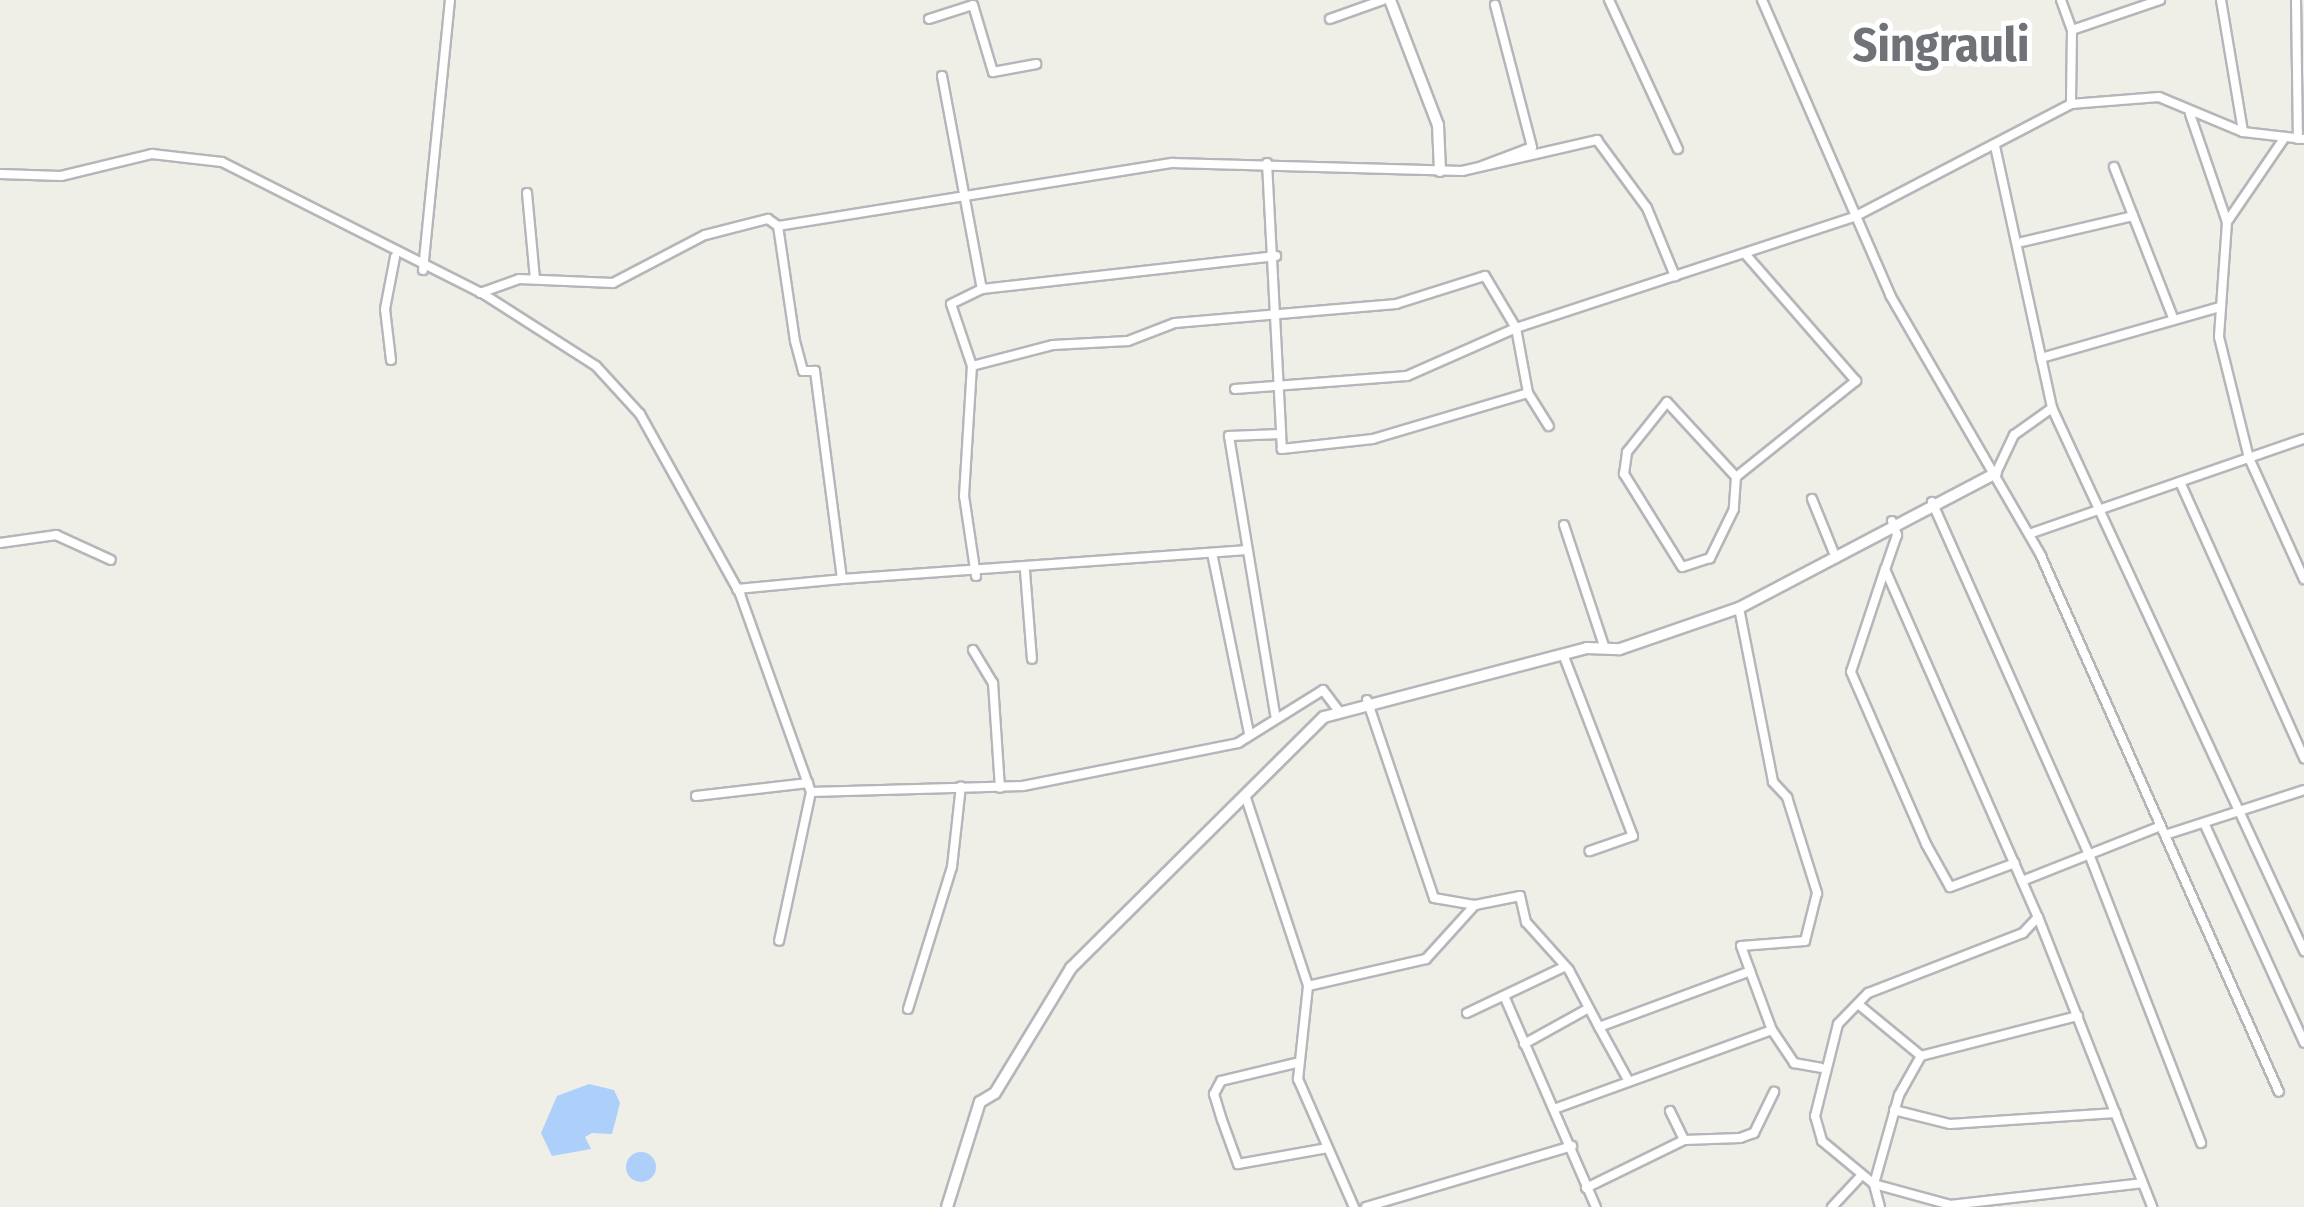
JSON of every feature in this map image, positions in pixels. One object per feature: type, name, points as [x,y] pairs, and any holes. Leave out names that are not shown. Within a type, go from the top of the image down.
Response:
[{"type":"street","points":[[423,270],[450,0]]},
{"type":"street","points":[[1330,19],[1386,0],[1438,126],[1440,170]]},
{"type":"street","points":[[1609,0],[1678,149]]},
{"type":"street","points":[[1762,0],[1856,216],[1932,374],[1996,473],[2029,534],[2279,1092]]},
{"type":"street","points":[[2061,0],[2072,30],[2071,104]]},
{"type":"street","points":[[2072,30],[2160,0]]},
{"type":"street","points":[[2221,0],[2243,132]]},
{"type":"street","points":[[1235,389],[1407,376],[1516,328],[1856,216],[2071,104],[2159,97],[2190,114],[2243,132],[2301,139],[2296,0]]},
{"type":"street","points":[[929,19],[973,5],[993,72],[1036,64]]},
{"type":"street","points":[[1481,168],[1532,146],[1495,5]]},
{"type":"street","points":[[942,76],[982,289]]},
{"type":"street","points":[[2190,114],[2227,222],[2220,307],[2228,398],[2248,458],[2304,579]]},
{"type":"street","points":[[2227,222],[2284,137]]},
{"type":"street","points":[[480,294],[535,278],[613,283],[706,236],[768,219],[778,226],[1155,165],[1267,163],[1481,168],[1597,140],[1647,208],[1674,276]]},
{"type":"street","points":[[1995,146],[2022,242],[2052,408],[2105,508],[2304,951]]},
{"type":"street","points":[[0,174],[61,176],[152,154],[222,162],[394,257],[480,294],[596,366],[640,414],[737,590],[810,787],[778,941]]},
{"type":"street","points":[[1267,163],[1276,256],[1282,449],[1373,438],[1528,393]]},
{"type":"street","points":[[2114,167],[2174,320]]},
{"type":"street","points":[[527,194],[535,278]]},
{"type":"street","points":[[2022,242],[2133,216]]},
{"type":"street","points":[[778,226],[795,342],[803,371],[816,371],[842,579]]},
{"type":"street","points":[[1736,477],[1679,426],[1667,402],[1627,452],[1624,474],[1682,566],[1710,558],[1734,509],[1736,477],[1856,380],[1746,255]]},
{"type":"street","points":[[976,576],[964,496],[972,366],[950,307],[982,289],[1276,256]]},
{"type":"street","points":[[391,360],[385,309],[394,257]]},
{"type":"street","points":[[972,366],[1053,345],[1128,341],[1175,323],[1278,316],[1425,298],[1486,276],[1516,328],[1528,393],[1549,426]]},
{"type":"street","points":[[2042,358],[2220,307]]},
{"type":"street","points":[[947,1207],[980,1102],[995,1093],[1037,1015],[1095,939],[1244,790],[1338,711],[1367,700],[1563,654],[1604,646],[1620,649],[1739,608],[1836,558],[1892,521],[1996,473],[2014,435],[2052,408]]},
{"type":"street","points":[[1275,714],[1229,436],[1281,434]]},
{"type":"street","points":[[2029,534],[2304,439]]},
{"type":"street","points":[[2180,482],[2304,758]]},
{"type":"street","points":[[1812,499],[1836,558]]},
{"type":"street","points":[[1932,502],[2089,854],[2201,1144]]},
{"type":"street","points":[[1892,521],[1897,535],[1851,672],[1926,844],[1950,887],[2014,863]]},
{"type":"street","points":[[1564,524],[1604,646]]},
{"type":"street","points":[[0,543],[56,536],[111,560]]},
{"type":"street","points":[[737,590],[842,579],[976,576],[1245,550]]},
{"type":"street","points":[[1212,553],[1249,733]]},
{"type":"street","points":[[1885,568],[2038,918],[2152,1207]]},
{"type":"street","points":[[1025,571],[1032,659]]},
{"type":"street","points":[[1739,608],[1772,782],[1787,797],[1816,892],[1805,941],[1741,946],[1772,1030],[1794,1064],[1821,1068]]},
{"type":"street","points":[[973,650],[993,684],[1000,788]]},
{"type":"street","points":[[1563,654],[1633,836],[1590,851]]},
{"type":"street","points":[[696,796],[810,787],[1000,788],[1174,763],[1249,733],[1275,714],[1322,690],[1338,711]]},
{"type":"street","points":[[1367,700],[1434,898],[1475,905],[1523,898],[1526,922],[1564,967],[1627,1078]]},
{"type":"street","points":[[908,1009],[952,868],[961,786]]},
{"type":"street","points":[[1244,790],[1308,986],[1296,1064],[1354,1207]]},
{"type":"street","points":[[2022,881],[2163,830],[2205,824],[2304,790]]},
{"type":"street","points":[[2205,824],[2304,1042]]},
{"type":"street","points":[[1308,986],[1426,959],[1475,905]]},
{"type":"street","points":[[2038,918],[1858,1004],[1838,1024],[1821,1068],[1814,1116],[1822,1140],[1874,1184],[1948,1206],[2142,1183]]},
{"type":"street","points":[[1467,1013],[1564,967]]},
{"type":"street","points":[[1598,1027],[1750,971]]},
{"type":"street","points":[[1505,998],[1596,1207]]},
{"type":"street","points":[[1858,1004],[1920,1056]]},
{"type":"street","points":[[1524,1044],[1589,1008]]},
{"type":"street","points":[[1920,1056],[2078,1016]]},
{"type":"street","points":[[1556,1108],[1627,1078],[1772,1030]]},
{"type":"street","points":[[1880,1207],[1874,1184],[1894,1110],[1920,1056]]},
{"type":"street","points":[[1296,1064],[1220,1081],[1214,1094],[1238,1164],[1328,1148]]},
{"type":"street","points":[[1586,1188],[1684,1140],[1754,1133],[1774,1092]]},
{"type":"street","points":[[1894,1110],[1950,1124],[2116,1113]]},
{"type":"street","points":[[1670,1111],[1684,1140]]},
{"type":"street","points":[[1366,1207],[1572,1146]]},
{"type":"street","points":[[1832,1207],[1860,1176]]},
{"type":"water","points":[[589,1084],[614,1090],[620,1103],[612,1134],[592,1133],[585,1137],[591,1149],[552,1156],[541,1133],[557,1096]]},
{"type":"water","points":[[641,1152],[652,1156],[656,1167],[652,1178],[641,1182],[630,1178],[626,1167],[630,1156]]},
{"type":"district","name":"Singrauli","points":[[1941,46]]}]
